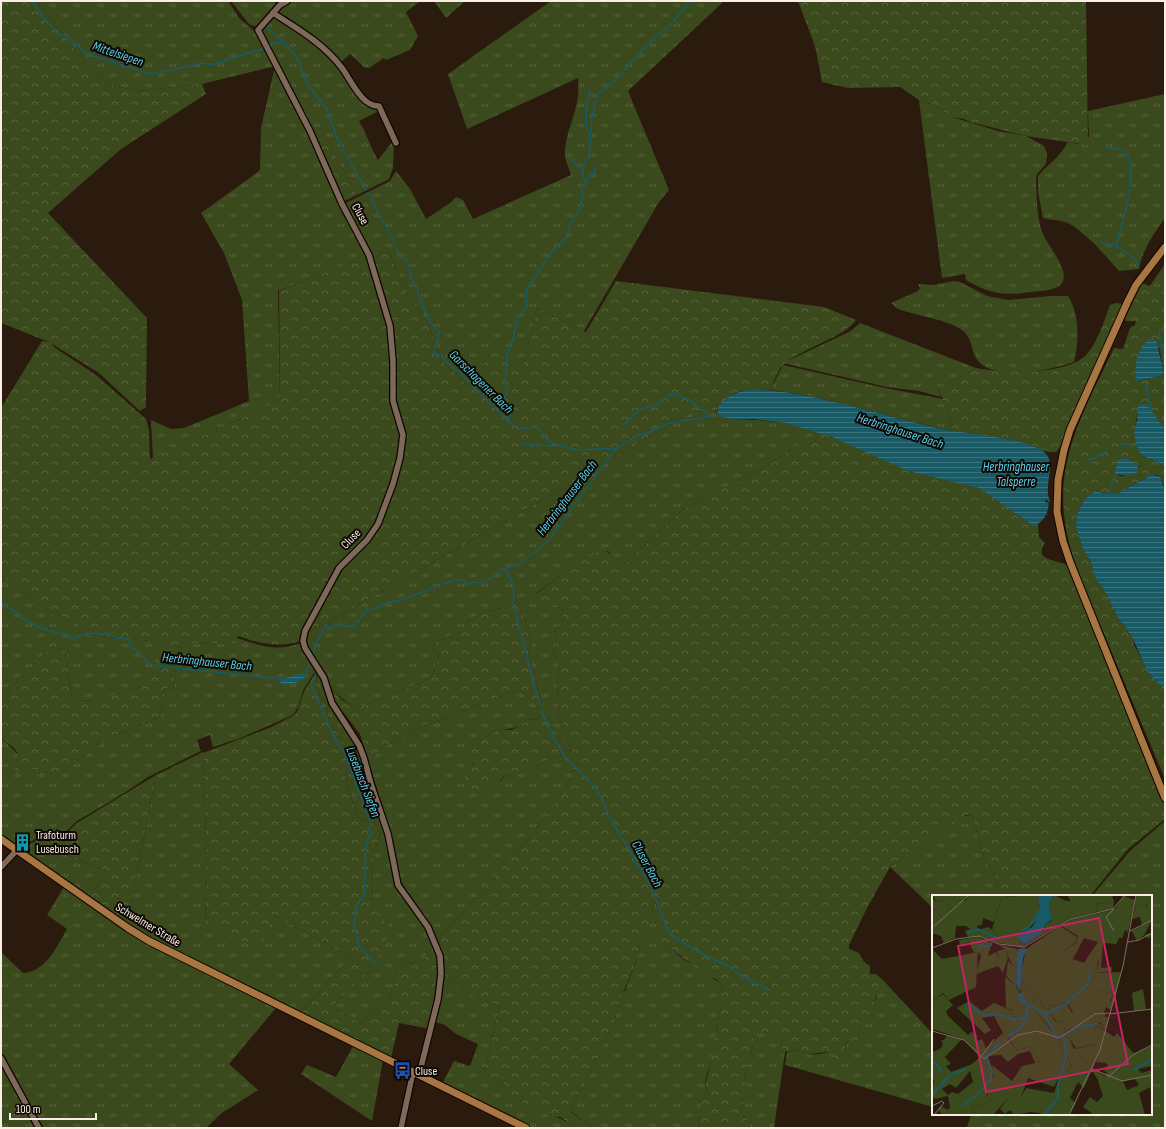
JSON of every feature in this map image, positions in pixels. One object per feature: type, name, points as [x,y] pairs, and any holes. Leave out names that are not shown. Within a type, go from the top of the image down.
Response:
[{"type":"main road","points":[[1165,246],[1131,293],[1067,438],[1060,462],[1057,489],[1058,521],[1068,556],[1165,798]]},
{"type":"main road","name":"Schwelmer Straße","points":[[1,839],[149,941],[416,1074]]},
{"type":"main road","points":[[416,1074],[526,1128]]},
{"type":"street","points":[[287,1],[273,13],[325,49],[342,69],[362,97],[371,105],[379,106],[396,144]]},
{"type":"street","name":"Cluse","points":[[273,13],[258,30],[310,131],[342,204],[369,254],[390,326],[393,361],[393,401],[402,435],[400,458],[393,484],[378,524],[367,540],[339,568],[305,631],[303,641],[308,655],[325,681],[332,703],[359,745],[388,834],[398,885],[428,927],[440,956],[441,974],[438,999],[416,1074]]},
{"type":"street","points":[[1,867],[17,850]]},
{"type":"street","points":[[1,1058],[39,1128]]},
{"type":"street","points":[[401,1128],[416,1074]]},
{"type":"green space","points":[[1,1],[37,1],[89,68],[108,84],[138,91],[202,84],[206,94],[121,149],[48,213],[147,318],[146,407],[140,411],[99,373],[52,344],[54,347],[96,375],[146,419],[149,430],[150,459],[280,401],[279,291],[369,255],[372,256],[388,251],[409,298],[429,324],[436,348],[444,363],[469,386],[494,348],[522,370],[537,308],[586,332],[616,281],[824,307],[856,320],[843,332],[785,363],[778,372],[770,390],[754,389],[740,391],[728,398],[717,410],[691,412],[574,482],[305,635],[301,641],[277,645],[254,641],[238,636],[236,643],[179,644],[173,689],[164,688],[160,717],[109,738],[58,775],[32,769],[26,775],[14,768],[18,752],[1,737],[1,697],[53,646],[66,651],[72,701],[96,700],[148,685],[160,642],[86,635],[69,621],[27,596],[1,575],[1,408],[42,341],[49,342],[1,323]]},
{"type":"green space","points":[[37,1],[228,1],[240,19],[260,36],[293,99],[368,256],[278,291],[280,401],[153,458],[151,420],[171,429],[184,428],[249,401],[242,300],[224,253],[201,213],[258,172],[260,169],[261,128],[275,66],[202,84],[138,91],[108,84],[89,68]]},
{"type":"green space","points":[[231,1],[274,1],[277,5],[257,27],[249,24]]},
{"type":"green space","points":[[290,1],[420,1],[406,12],[418,36],[410,50],[386,60],[384,58],[369,68],[364,67],[350,54],[340,63],[276,12]]},
{"type":"green space","points":[[434,1],[465,1],[446,18]]},
{"type":"green space","points":[[551,1],[721,1],[722,3],[628,91],[669,190],[659,202],[584,331],[537,308],[522,371],[494,348],[469,386],[444,363],[436,348],[429,324],[409,298],[388,251],[372,256],[344,204],[390,181],[396,171],[410,189],[426,219],[450,203],[456,197],[463,200],[473,219],[571,175],[566,160],[565,151],[568,133],[578,99],[578,78],[467,129],[448,74]]},
{"type":"green space","points":[[798,1],[1086,1],[1088,145],[1026,136],[952,117],[936,106],[919,100],[900,87],[848,88],[822,82],[815,46]]},
{"type":"green space","points":[[272,17],[275,17],[324,50],[374,110],[378,108],[379,111],[359,121],[378,160],[392,142],[394,144],[393,168],[389,179],[357,195],[322,131],[317,128],[312,131],[261,30]]},
{"type":"green space","points":[[1165,94],[1165,218],[1146,249],[1139,269],[1119,271],[1084,234],[1070,224],[1043,218],[1038,192],[1038,176],[1058,156],[1068,142],[1078,144],[1089,137],[1088,111]]},
{"type":"green space","points":[[919,100],[936,106],[952,117],[998,131],[1026,136],[1044,146],[1047,153],[1046,164],[1037,174],[1036,179],[1037,208],[1041,229],[1058,259],[1063,272],[1064,278],[1059,286],[1043,291],[1005,294],[990,291],[975,285],[966,280],[965,274],[942,278]]},
{"type":"green space","points":[[317,128],[322,131],[357,195],[344,201],[312,131]]},
{"type":"green space","points":[[1165,264],[1165,292],[1149,287]]},
{"type":"green space","points":[[954,281],[960,282],[987,296],[1008,300],[1068,296],[1075,312],[1077,329],[1077,346],[1074,362],[1039,371],[1025,372],[998,371],[987,368],[976,358],[968,337],[962,330],[940,320],[898,309],[891,303],[918,291],[920,288],[918,284],[934,285]]},
{"type":"green space","points":[[1142,283],[1165,292],[1165,429],[1144,403],[1141,403],[1135,431],[1141,455],[1165,466],[1165,490],[1158,475],[1153,474],[1117,494],[1108,494],[1096,491],[1084,500],[1077,514],[1076,527],[1083,549],[1088,555],[1096,580],[1102,586],[1119,620],[1125,626],[1133,639],[1134,645],[1151,675],[1165,691],[1165,779],[1078,572],[1068,539],[1064,509],[1064,482],[1068,456],[1076,431],[1114,348],[1123,349],[1130,328],[1135,325],[1136,321],[1126,321],[1125,319]],"holes":[[[1159,347],[1164,372],[1161,376],[1138,381]],[[1128,459],[1138,465],[1139,468],[1127,476],[1118,476]]]},
{"type":"green space","points":[[1116,303],[1122,304],[1061,446],[1056,452],[1040,450],[1014,441],[953,431],[949,412],[938,389],[976,368],[1017,372],[1049,370],[1064,367],[1077,362],[1086,355],[1094,344],[1110,305]]},
{"type":"green space","points":[[860,323],[976,368],[938,389],[941,397],[919,391],[887,387],[783,363],[851,331]]},
{"type":"green space","points":[[783,365],[885,388],[943,399],[949,412],[953,431],[840,403],[793,393],[770,390]]},
{"type":"green space","points":[[717,410],[716,414],[733,419],[785,423],[820,433],[814,443],[797,446],[766,466],[682,510],[625,564],[616,561],[608,551],[579,564],[536,593],[544,606],[557,605],[561,608],[563,616],[562,624],[556,629],[555,635],[558,641],[553,655],[557,659],[559,669],[557,686],[559,717],[567,736],[571,752],[565,749],[559,739],[558,734],[550,726],[547,712],[536,720],[527,719],[519,727],[494,731],[487,737],[484,735],[469,747],[469,754],[474,760],[473,769],[483,787],[502,780],[505,775],[519,774],[560,755],[573,767],[574,776],[531,836],[520,847],[505,857],[500,870],[494,879],[447,929],[438,942],[426,920],[398,877],[390,830],[369,763],[380,749],[411,731],[520,689],[539,708],[542,703],[529,658],[528,651],[532,645],[523,613],[514,602],[496,610],[487,611],[470,619],[462,631],[438,641],[430,647],[440,653],[431,678],[380,700],[356,708],[338,695],[322,677],[310,656],[305,635],[574,482],[691,412]]},
{"type":"green space","points":[[820,433],[857,446],[908,471],[974,486],[983,490],[1032,525],[1038,524],[1039,537],[1045,543],[1042,549],[1042,554],[1044,557],[1068,566],[1165,804],[1165,819],[1128,849],[1091,895],[1003,895],[996,884],[997,879],[984,857],[972,816],[966,815],[890,867],[867,908],[849,945],[849,949],[859,953],[864,962],[870,966],[870,974],[876,974],[882,979],[882,990],[878,990],[869,1021],[866,1025],[861,1026],[858,1043],[848,1041],[845,1047],[848,1052],[847,1055],[844,1059],[839,1061],[830,1052],[805,1054],[798,1050],[785,1052],[781,1048],[782,1038],[753,1029],[752,1032],[754,1041],[744,1080],[750,1089],[750,1093],[744,1098],[741,1112],[750,1125],[749,1128],[698,1128],[702,1100],[709,1094],[705,1086],[716,1045],[714,1038],[718,1031],[716,1028],[720,1011],[723,1006],[719,999],[723,993],[720,983],[716,979],[701,973],[676,953],[675,950],[659,941],[659,933],[663,922],[658,905],[655,903],[645,937],[639,939],[638,956],[624,991],[620,992],[617,1000],[619,1005],[612,1029],[610,1029],[600,1054],[572,1106],[571,1112],[590,1126],[589,1128],[577,1128],[560,1117],[551,1116],[516,1099],[506,1091],[503,1083],[484,1074],[499,1006],[475,997],[443,974],[438,942],[447,929],[494,879],[500,870],[505,857],[520,847],[531,836],[574,776],[573,767],[560,755],[519,774],[505,775],[492,787],[483,787],[476,793],[470,791],[464,785],[465,775],[473,768],[474,763],[466,749],[484,734],[487,737],[498,729],[510,730],[519,727],[527,719],[536,720],[540,718],[543,712],[547,712],[550,726],[558,734],[559,739],[565,749],[571,752],[567,736],[559,717],[557,686],[559,669],[557,659],[553,655],[558,641],[555,636],[556,629],[562,624],[563,616],[561,608],[557,605],[553,607],[531,604],[529,601],[530,598],[570,569],[602,549],[618,561],[625,564],[682,510],[766,466],[797,446],[814,443]]},
{"type":"green space","points":[[1,575],[27,596],[69,621],[86,635],[161,642],[149,685],[96,700],[72,701],[66,651],[53,646],[1,697]]},
{"type":"green space","points":[[514,602],[523,613],[532,645],[528,651],[528,656],[542,703],[539,708],[520,689],[411,731],[380,749],[369,763],[360,734],[333,699],[327,683],[342,700],[356,708],[380,700],[431,678],[440,653],[430,647],[438,641],[462,631],[470,619],[487,611],[496,610]]},
{"type":"green space","points":[[237,638],[269,647],[292,646],[301,643],[316,670],[303,690],[298,707],[293,715],[238,739],[213,747],[210,735],[197,740],[201,751],[148,777],[77,821],[64,833],[43,835],[19,848],[1,836],[1,737],[32,769],[58,775],[109,738],[160,717],[164,688],[173,689],[179,644],[235,643]]},
{"type":"green space","points":[[317,671],[321,676],[327,692],[360,743],[389,842],[396,885],[420,917],[435,945],[420,961],[397,967],[389,999],[360,1023],[332,1006],[371,969],[374,910],[371,886],[374,849],[381,834],[377,825],[357,817],[345,776],[349,764],[344,743],[329,721],[326,701],[322,699],[316,684]]},
{"type":"green space","points":[[316,672],[316,684],[322,699],[326,701],[329,721],[344,743],[349,764],[345,776],[357,817],[377,825],[381,834],[374,849],[371,886],[374,910],[392,929],[371,969],[332,1006],[360,1023],[389,999],[397,967],[420,961],[435,945],[440,974],[430,1029],[399,1023],[391,1058],[299,1013],[347,962],[349,956],[273,915],[260,949],[205,924],[207,866],[203,753],[269,728],[293,716],[297,712],[304,691]]},
{"type":"green space","points":[[203,752],[207,866],[205,924],[273,915],[349,956],[347,962],[299,1013],[176,952],[127,925],[156,775]]},
{"type":"green space","points":[[156,775],[127,925],[89,898],[107,871],[33,842],[43,837],[64,835],[77,823]]},
{"type":"green space","points":[[963,816],[972,816],[984,857],[997,879],[996,884],[1003,895],[932,895],[932,907],[890,867]]},
{"type":"green space","points":[[1165,821],[1165,1128],[967,1128],[971,1115],[1152,1115],[1152,895],[1093,895],[1130,851]]},
{"type":"green space","points":[[33,842],[107,871],[89,898],[21,850]]},
{"type":"green space","points":[[64,887],[147,943],[276,1008],[229,1064],[258,1090],[222,1113],[206,1128],[41,1128],[1,1055],[1,952],[23,973],[31,972],[38,968],[50,957],[67,929],[47,915]]},
{"type":"green space","points":[[655,903],[662,913],[662,926],[659,933],[664,945],[675,950],[676,954],[720,983],[723,993],[723,1006],[720,1011],[716,1028],[718,1040],[705,1086],[709,1094],[702,1100],[698,1128],[589,1128],[590,1126],[571,1111],[572,1106],[600,1054],[610,1029],[612,1029],[619,1005],[616,1000],[620,992],[625,991],[638,956],[639,939],[648,926]]},
{"type":"green space","points":[[443,974],[475,997],[499,1006],[484,1074],[502,1083],[511,1095],[518,1100],[533,1108],[563,1120],[577,1128],[533,1128],[442,1084],[454,1061],[470,1066],[478,1044],[456,1034],[445,1025],[435,1022]]},
{"type":"green space","points":[[882,979],[932,1033],[932,1107],[785,1065],[787,1052],[798,1050],[802,1053],[821,1054],[845,1047],[848,1041],[859,1039],[861,1025],[863,1025],[876,999],[878,990],[882,990]]},
{"type":"green space","points":[[753,1028],[782,1038],[781,1048],[785,1052],[774,1128],[749,1128],[750,1125],[741,1112],[744,1098],[749,1089],[744,1080],[754,1041],[752,1032]]},
{"type":"green space","points":[[353,1046],[383,1060],[372,1121],[301,1074],[307,1065],[336,1077]]},
{"type":"green space","points":[[1,1058],[39,1128],[1,1128]]},
{"type":"water","points":[[1150,339],[1156,340],[1164,372],[1161,376],[1136,381],[1136,363],[1139,352]]},
{"type":"water","name":"Herbringhauser Talsperre","points":[[754,389],[777,391],[824,399],[937,428],[1011,440],[1037,448],[1046,454],[1050,463],[1048,496],[1050,501],[1049,502],[1046,499],[1045,502],[1049,503],[1044,519],[1036,526],[1032,525],[979,488],[908,471],[832,437],[785,423],[754,419],[733,419],[717,416],[720,404],[730,396],[742,391]]},
{"type":"water","points":[[1141,403],[1146,404],[1165,429],[1165,466],[1141,455],[1136,444],[1134,431],[1138,407]]},
{"type":"water","points":[[1123,458],[1128,459],[1138,465],[1138,472],[1127,476],[1115,474],[1117,461]]},
{"type":"water","name":"Herbringhauser Talsperre","points":[[1153,474],[1160,477],[1165,490],[1165,691],[1148,672],[1133,639],[1125,626],[1119,620],[1102,586],[1096,580],[1090,560],[1083,549],[1076,527],[1077,514],[1084,500],[1095,491],[1108,494],[1117,494]]},
{"type":"water","points":[[302,673],[306,674],[304,679],[296,683],[282,685],[280,682],[282,679]]},
{"type":"waterway","name":"Mittelsiepen","points":[[32,1],[46,22],[54,28],[56,33],[68,37],[87,54],[150,74],[204,63],[212,65],[264,48]]},
{"type":"waterway","points":[[509,422],[508,416],[500,408],[508,391],[505,383],[507,355],[514,336],[517,318],[527,306],[527,289],[553,250],[567,237],[570,224],[580,209],[580,203],[584,197],[582,190],[586,184],[583,176],[584,163],[589,157],[592,117],[597,95],[614,81],[654,38],[668,27],[691,1]]},
{"type":"waterway","name":"Garschagener Bach","points":[[265,27],[276,35],[296,55],[307,84],[327,109],[337,138],[366,190]]},
{"type":"waterway","name":"Mittelsiepen","points":[[269,45],[273,43],[283,43]]},
{"type":"waterway","points":[[590,90],[587,100],[586,113],[588,132],[590,136]]},
{"type":"waterway","points":[[1107,147],[1119,149],[1125,152],[1129,160],[1131,183],[1116,246],[1136,260],[1138,266]]},
{"type":"waterway","points":[[570,158],[583,172]]},
{"type":"waterway","points":[[586,183],[591,175],[595,174],[594,167]]},
{"type":"waterway","name":"Garschagener Bach","points":[[367,193],[372,197],[373,203],[395,243]]},
{"type":"waterway","points":[[1101,242],[1116,246]]},
{"type":"waterway","name":"Garschagener Bach","points":[[396,247],[398,253],[406,262],[414,285],[417,286],[428,318],[439,332],[434,354],[441,355],[445,361],[459,372],[513,426]]},
{"type":"waterway","points":[[1160,331],[1159,334],[1165,364]]},
{"type":"waterway","points":[[1146,384],[1152,412]]},
{"type":"waterway","points":[[624,425],[638,410],[658,404],[670,395],[674,394],[688,399],[699,409],[706,411],[708,416]]},
{"type":"waterway","name":"Herbringhauser Bach","points":[[313,656],[315,646],[326,624],[329,629],[334,626],[354,626],[367,610],[373,610],[389,602],[402,600],[433,587],[458,580],[464,580],[466,585],[473,582],[484,583],[503,569],[519,564],[547,542],[615,450],[639,434],[643,435],[670,423],[712,416]]},
{"type":"waterway","name":"Garschagener Bach","points":[[518,429],[537,427],[553,446],[558,445],[578,450],[616,448]]},
{"type":"waterway","points":[[523,444],[553,446]]},
{"type":"waterway","points":[[1119,444],[1133,444]]},
{"type":"waterway","points":[[1041,451],[1042,449],[1047,450]]},
{"type":"waterway","points":[[1088,459],[1093,459],[1107,451]]},
{"type":"waterway","points":[[1108,494],[1114,478]]},
{"type":"waterway","name":"Cluser Bach","points":[[505,569],[513,584],[513,602],[535,689],[541,706]]},
{"type":"waterway","name":"Herbringhauser Bach","points":[[1,602],[17,613],[21,618],[44,629],[69,635],[72,639],[90,634],[109,634],[117,638],[130,640],[129,646],[138,652],[150,665],[282,679]]},
{"type":"waterway","name":"Herbringhauser Bach","points":[[305,674],[309,665]]},
{"type":"waterway","name":"Lusebusch Siefen","points":[[316,674],[311,684],[312,687],[333,735],[345,754],[370,821],[369,830],[372,833],[368,839],[366,848],[364,896],[357,904],[354,925],[359,946],[375,964]]},
{"type":"waterway","name":"Cluser Bach","points":[[542,711],[545,720],[549,723],[549,728],[553,733],[553,738],[565,757],[581,772],[600,795],[609,816],[651,887],[663,917],[662,919],[670,933],[675,938],[708,957],[727,965],[741,976],[770,990]]},
{"type":"place","name":"Trafoturm Lusebusch","points":[[23,842]]},
{"type":"place","name":"Cluse","points":[[402,1071]]}]
